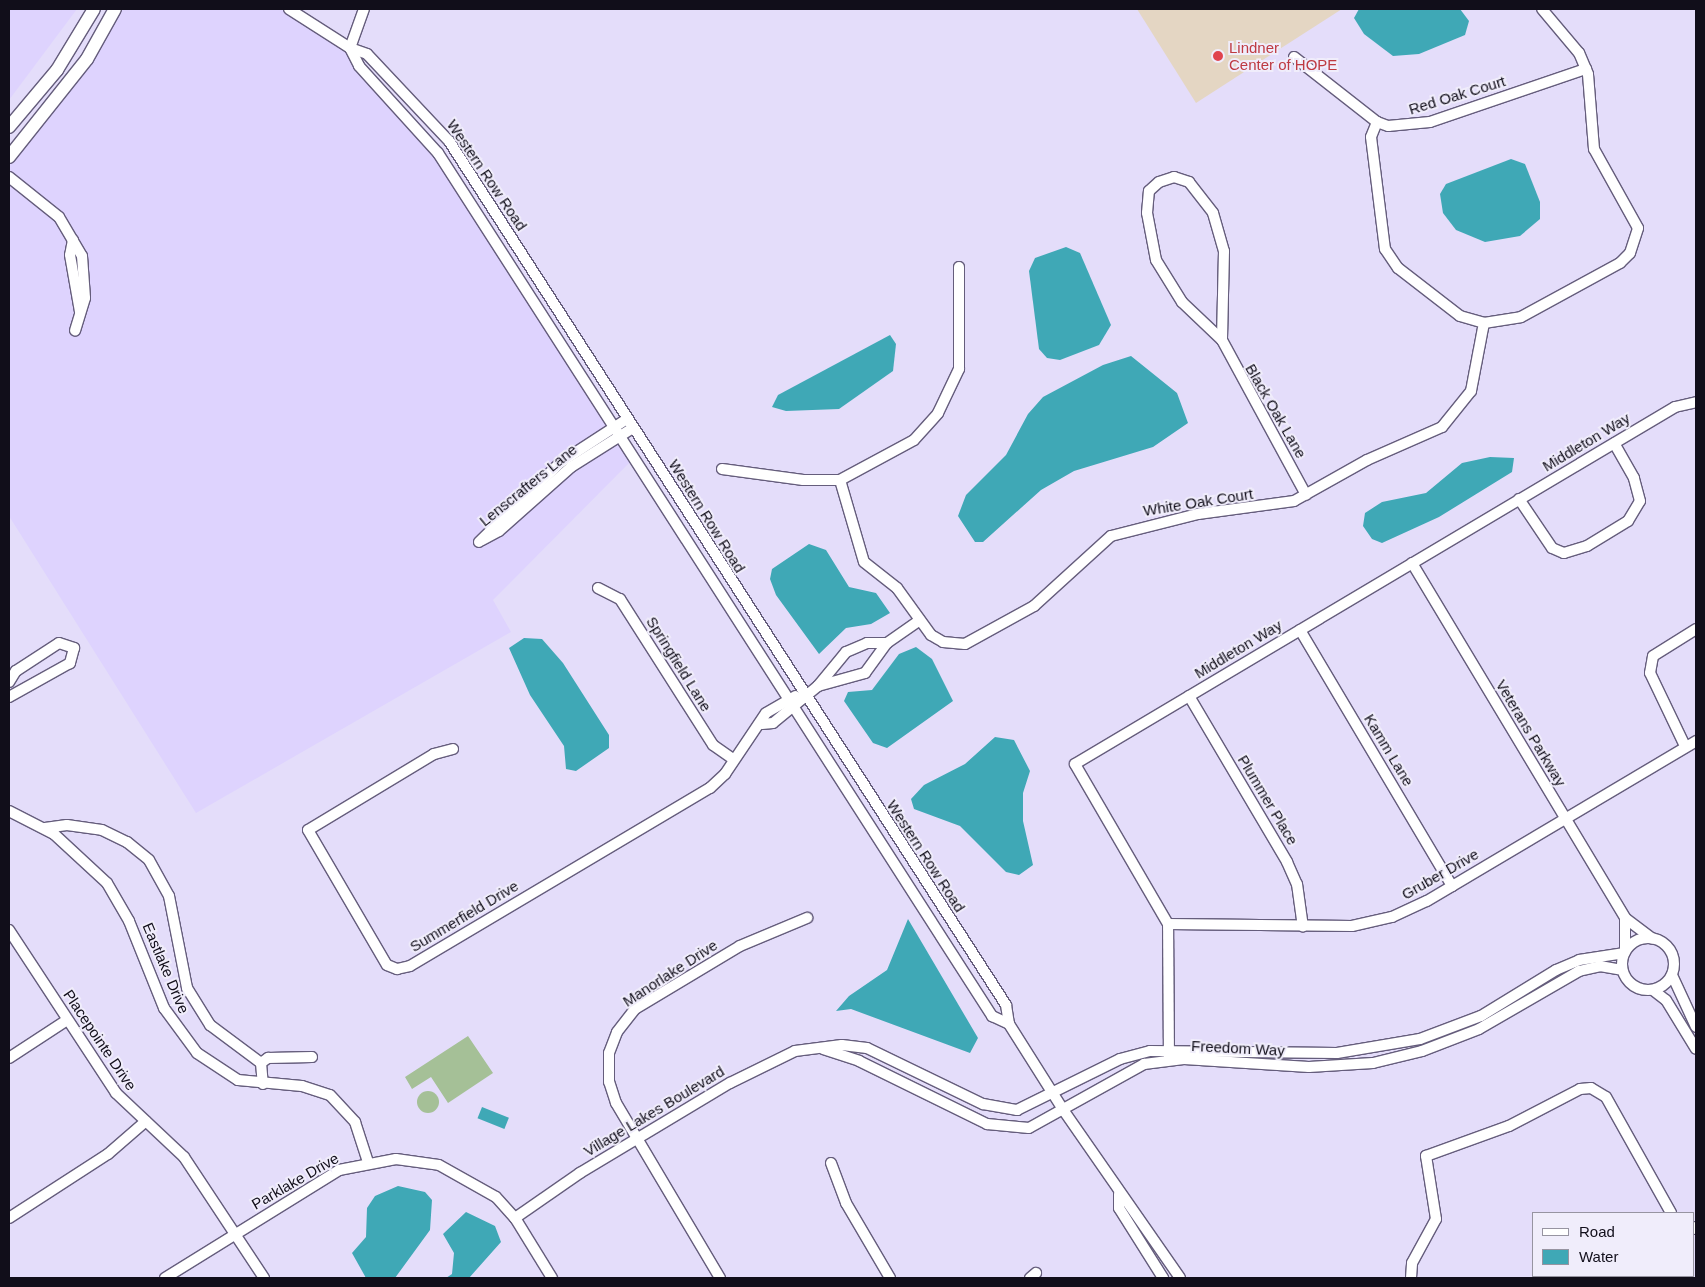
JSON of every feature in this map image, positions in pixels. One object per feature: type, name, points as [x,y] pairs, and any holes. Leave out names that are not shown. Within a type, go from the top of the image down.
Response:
[{"type":"main road","points":[[9,127],[58,70],[94,9]]},
{"type":"main road","points":[[9,157],[87,59],[115,9]]},
{"type":"street","name":"Western Row Road","points":[[289,9],[350,48],[368,54],[449,141],[803,695],[1006,1005],[1009,1024],[1057,1093],[1064,1111],[1119,1194],[1132,1204],[1180,1278]]},
{"type":"street","points":[[350,48],[364,9]]},
{"type":"street","points":[[1294,57],[1376,122],[1370,137],[1385,249],[1398,268],[1460,316],[1484,323],[1536,311],[1620,263],[1636,241],[1633,214],[1594,150],[1586,69],[1566,35],[1542,9]]},
{"type":"street","name":"Western Row Road","points":[[350,48],[359,66],[438,153],[992,1016],[1009,1024]]},
{"type":"street","name":"Red Oak Court","points":[[1376,122],[1407,126],[1430,122],[1586,69]]},
{"type":"street","points":[[9,177],[59,218],[82,256],[85,298],[75,332]]},
{"type":"street","name":"Black Oak Lane","points":[[1222,340],[1224,251],[1213,213],[1189,182],[1174,177],[1159,182],[1149,191],[1148,213],[1158,266],[1182,302],[1222,340],[1306,495]]},
{"type":"street","points":[[722,469],[840,480],[914,440],[949,395],[961,354],[959,267]]},
{"type":"street","name":"White Oak Court","points":[[840,480],[860,556],[897,588],[920,620],[937,639],[958,645],[972,642],[1034,606],[1111,536],[1150,524],[1274,506],[1306,495],[1367,460],[1442,428],[1459,412],[1478,371],[1484,323]]},
{"type":"street","name":"Middleton Way","points":[[1168,924],[1075,764],[1675,406],[1696,402]]},
{"type":"street","name":"Lenscrafters Lane","points":[[617,431],[571,467],[499,531],[479,542],[561,462],[630,423]]},
{"type":"street","points":[[1519,499],[1552,548],[1564,553],[1587,546],[1628,520],[1640,501],[1634,478],[1614,443]]},
{"type":"street","name":"Veterans Parkway","points":[[1412,563],[1625,918],[1652,938]]},
{"type":"street","name":"Springfield Lane","points":[[598,588],[620,599],[712,745],[733,759]]},
{"type":"street","points":[[803,695],[818,686],[865,673],[887,643],[920,620]]},
{"type":"street","points":[[1686,746],[1650,673],[1653,656],[1696,628]]},
{"type":"street","name":"Kamm Lane","points":[[1300,630],[1452,886]]},
{"type":"street","points":[[9,682],[16,671],[60,643],[74,648],[70,664],[9,697]]},
{"type":"street","points":[[818,686],[846,652],[867,643],[887,643]]},
{"type":"street","name":"Summerfield Drive","points":[[453,749],[434,754],[308,830],[310,841],[387,965],[397,968],[410,966],[710,788],[762,724],[766,713],[788,697],[803,695]]},
{"type":"street","name":"Summerfield Drive","points":[[762,724],[773,723],[794,708],[803,695]]},
{"type":"street","name":"Plummer Place","points":[[1189,696],[1288,862],[1297,884],[1303,927]]},
{"type":"street","name":"Gruber Drive","points":[[1168,924],[1303,927],[1352,926],[1384,918],[1452,886],[1696,740]]},
{"type":"street","name":"Eastlake Drive","points":[[9,812],[46,828],[82,856],[119,901],[164,1008],[182,1038],[226,1074],[263,1084],[309,1087],[336,1099],[355,1122],[368,1162]]},
{"type":"street","points":[[46,828],[67,825],[102,830],[127,842],[148,860],[169,896],[182,974],[197,1007],[220,1035],[261,1063]]},
{"type":"street","name":"Manorlake Drive","points":[[720,1278],[638,1139],[609,1082],[609,1053],[625,1020],[740,946],[807,918]]},
{"type":"street","points":[[1625,918],[1622,970],[1637,988],[1653,990],[1666,1000],[1696,1049]]},
{"type":"street","points":[[1168,924],[1169,1055]]},
{"type":"street","name":"Placepointe Drive","points":[[9,930],[116,1093],[184,1157],[264,1278]]},
{"type":"street","points":[[1624,952],[1636,940],[1652,938],[1671,951],[1672,976],[1696,1027]]},
{"type":"street","name":"Freedom Way","points":[[1057,1093],[1120,1059],[1169,1055],[1337,1053],[1420,1039],[1481,1016],[1571,963],[1624,952]]},
{"type":"street","name":"Freedom Way","points":[[1064,1111],[1132,1068],[1169,1055],[1308,1067],[1373,1063],[1422,1051],[1479,1029],[1579,971],[1600,966],[1622,970]]},
{"type":"street","points":[[1653,990],[1672,976]]},
{"type":"street","points":[[9,1058],[67,1020]]},
{"type":"street","points":[[1420,1039],[1422,1051]]},
{"type":"street","points":[[817,1048],[859,1060],[1001,1128],[1029,1128],[1064,1111]]},
{"type":"street","name":"Village Lakes Boulevard","points":[[515,1218],[638,1139],[761,1065],[817,1048],[866,1048],[1003,1110],[1024,1109],[1057,1093]]},
{"type":"street","points":[[261,1063],[268,1058],[312,1057]]},
{"type":"street","points":[[261,1063],[263,1084]]},
{"type":"street","points":[[1411,1278],[1412,1264],[1436,1218],[1426,1156],[1509,1126],[1580,1089],[1591,1088],[1606,1097],[1670,1212]]},
{"type":"street","points":[[9,1218],[108,1154],[146,1121]]},
{"type":"street","name":"Parklake Drive","points":[[165,1278],[320,1180],[368,1162],[396,1159],[439,1165],[478,1184],[515,1218],[552,1278]]},
{"type":"street","points":[[831,1163],[846,1204],[890,1278]]},
{"type":"street","name":"Western Row Road","points":[[1119,1194],[1119,1208],[1164,1278]]},
{"type":"shaded area","points":[[9,9],[77,9],[9,100]]},
{"type":"shaded area","points":[[115,9],[289,9],[350,48],[418,126],[634,458],[493,600],[511,632],[196,813],[9,516],[9,157],[62,93]]},
{"type":"shaded area","name":"Lindner Center of HOPE","points":[[1137,9],[1342,9],[1196,103]]},
{"type":"shaded area","points":[[468,1036],[493,1073],[448,1103],[431,1077],[412,1089],[405,1077]]},
{"type":"shaded area","points":[[428,1091],[436,1094],[439,1102],[436,1110],[428,1113],[420,1110],[417,1102],[420,1094]]},
{"type":"water","points":[[1359,9],[1460,9],[1469,21],[1465,35],[1419,54],[1393,56],[1364,34],[1354,18]]},
{"type":"water","points":[[1511,159],[1525,164],[1540,202],[1540,219],[1520,236],[1485,242],[1456,230],[1443,213],[1440,194],[1446,184]]},
{"type":"water","points":[[1066,247],[1080,253],[1111,325],[1099,345],[1060,360],[1047,358],[1039,349],[1029,271],[1035,258]]},
{"type":"water","points":[[890,335],[896,344],[893,371],[839,409],[786,411],[772,407],[778,395]]},
{"type":"water","points":[[1131,356],[1177,393],[1188,423],[1153,447],[1074,471],[1041,490],[983,542],[975,542],[958,516],[966,495],[1006,455],[1028,414],[1043,397],[1103,365]]},
{"type":"water","points":[[1490,457],[1514,458],[1512,472],[1439,517],[1382,543],[1372,539],[1363,526],[1365,513],[1382,502],[1426,493],[1462,463]]},
{"type":"water","points":[[809,544],[826,550],[849,587],[876,593],[890,613],[871,624],[846,628],[819,654],[776,595],[770,579],[772,569]]},
{"type":"water","points":[[524,638],[542,639],[563,663],[609,735],[609,748],[576,771],[566,769],[564,746],[530,695],[509,648]]},
{"type":"water","points":[[916,647],[932,659],[953,701],[887,748],[873,743],[844,701],[848,692],[872,690],[899,654]]},
{"type":"water","points":[[995,737],[1014,740],[1030,771],[1023,793],[1023,821],[1033,865],[1019,875],[1006,872],[960,826],[914,809],[911,799],[924,785],[965,764]]},
{"type":"water","points":[[908,919],[978,1038],[970,1053],[851,1009],[836,1011],[849,996],[887,970]]},
{"type":"water","points":[[482,1107],[509,1118],[504,1129],[478,1118]]},
{"type":"water","points":[[398,1186],[425,1192],[432,1200],[430,1230],[395,1278],[366,1278],[352,1253],[366,1237],[367,1208],[375,1196]]},
{"type":"water","points":[[466,1212],[495,1226],[501,1242],[469,1278],[446,1278],[452,1274],[454,1253],[443,1234]]},
{"type":"place","name":"Lindner Center of HOPE","points":[[1218,56]]}]
